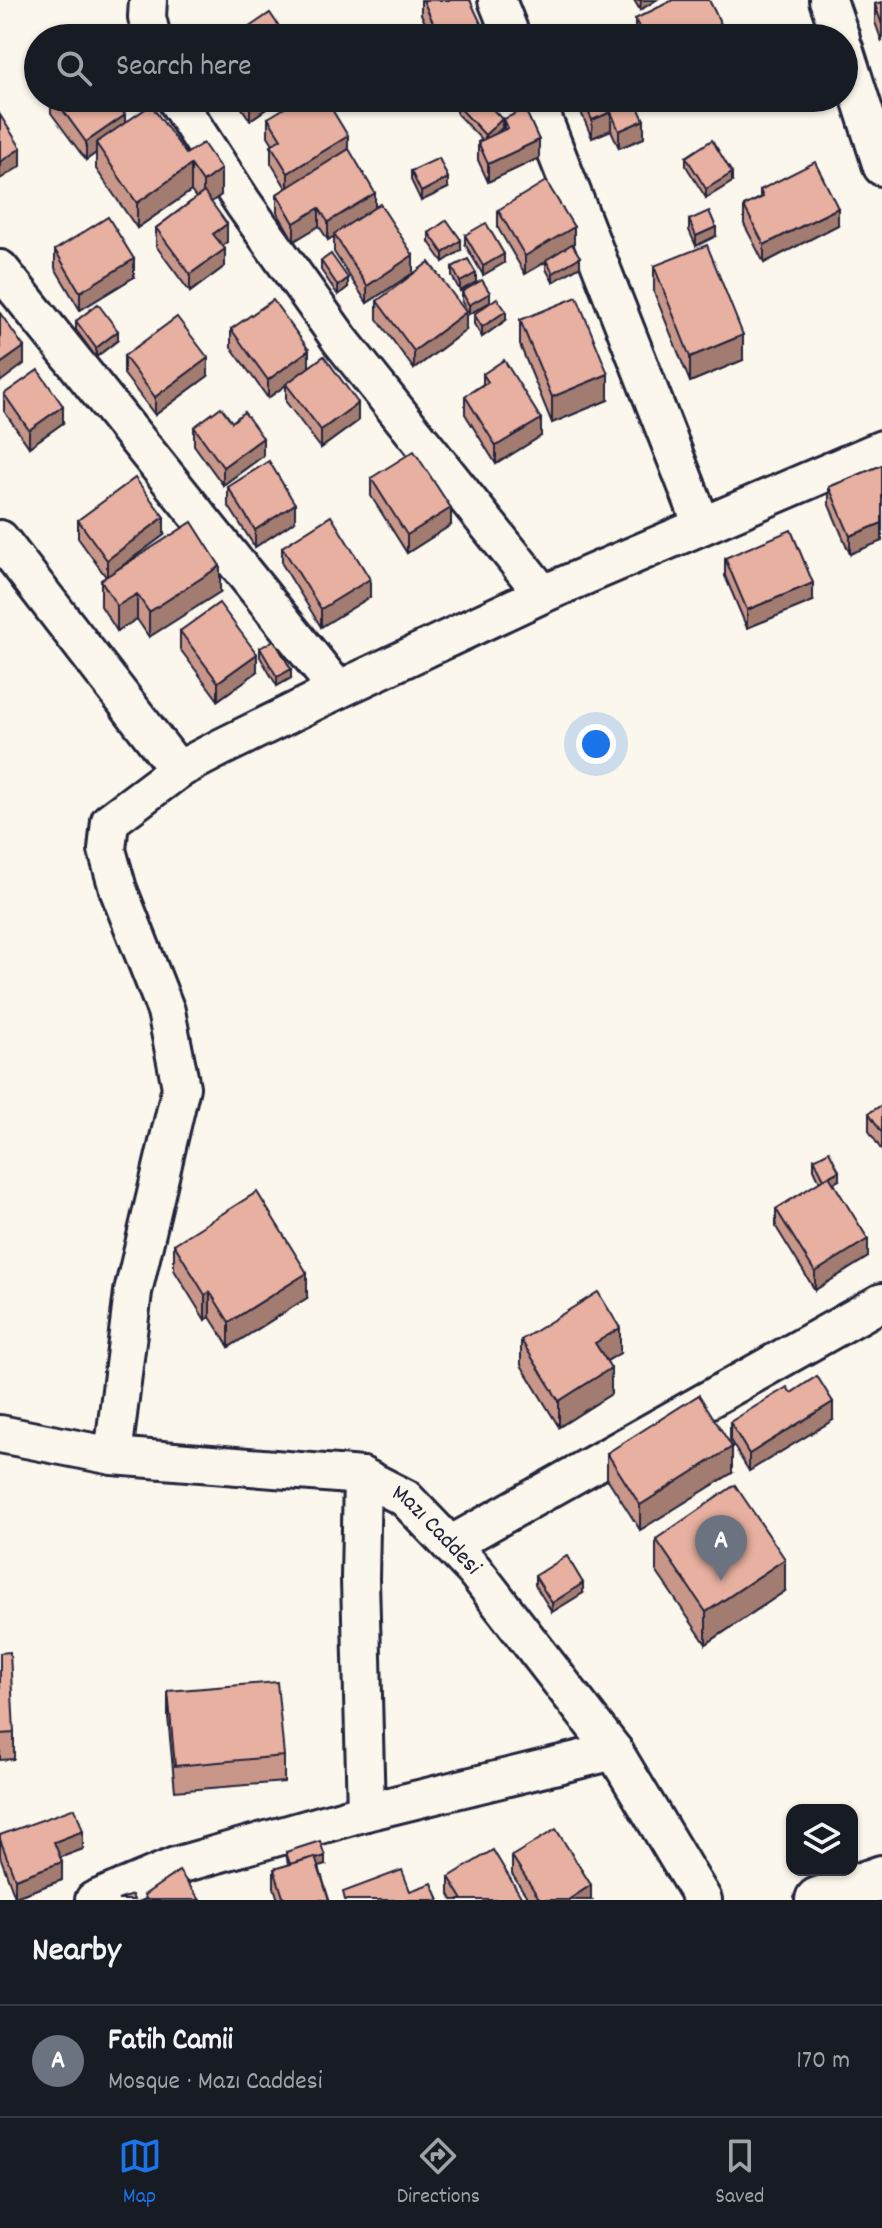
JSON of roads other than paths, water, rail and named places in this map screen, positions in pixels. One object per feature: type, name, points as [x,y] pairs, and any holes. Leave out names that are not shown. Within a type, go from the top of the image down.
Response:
[{"type":"street","points":[[148,0],[149,24]]},
{"type":"street","points":[[497,0],[506,24]]},
{"type":"street","points":[[828,0],[836,24]]},
{"type":"street","points":[[858,76],[873,106],[882,167]]},
{"type":"street","points":[[184,112],[243,203],[341,341],[543,594]]},
{"type":"street","points":[[540,112],[702,525]]},
{"type":"street","points":[[0,269],[338,690]]},
{"type":"street","points":[[113,1456],[133,1292],[181,1087],[166,1011],[118,889],[107,850],[110,821],[178,770],[338,690],[543,594],[882,449]]},
{"type":"street","points":[[0,539],[178,770]]},
{"type":"street","points":[[450,1545],[882,1302]]},
{"type":"street","name":"Mazı Caddesi","points":[[0,1434],[113,1456],[362,1476],[405,1498],[474,1570],[614,1751],[703,1900]]},
{"type":"street","points":[[362,1476],[360,1579],[366,1812]]},
{"type":"street","points":[[94,1900],[175,1866],[366,1812],[614,1751]]},
{"type":"street","points":[[818,1900],[882,1878]]},
{"type":"place","name":"Fatih Camii","points":[[721,1581]]}]
